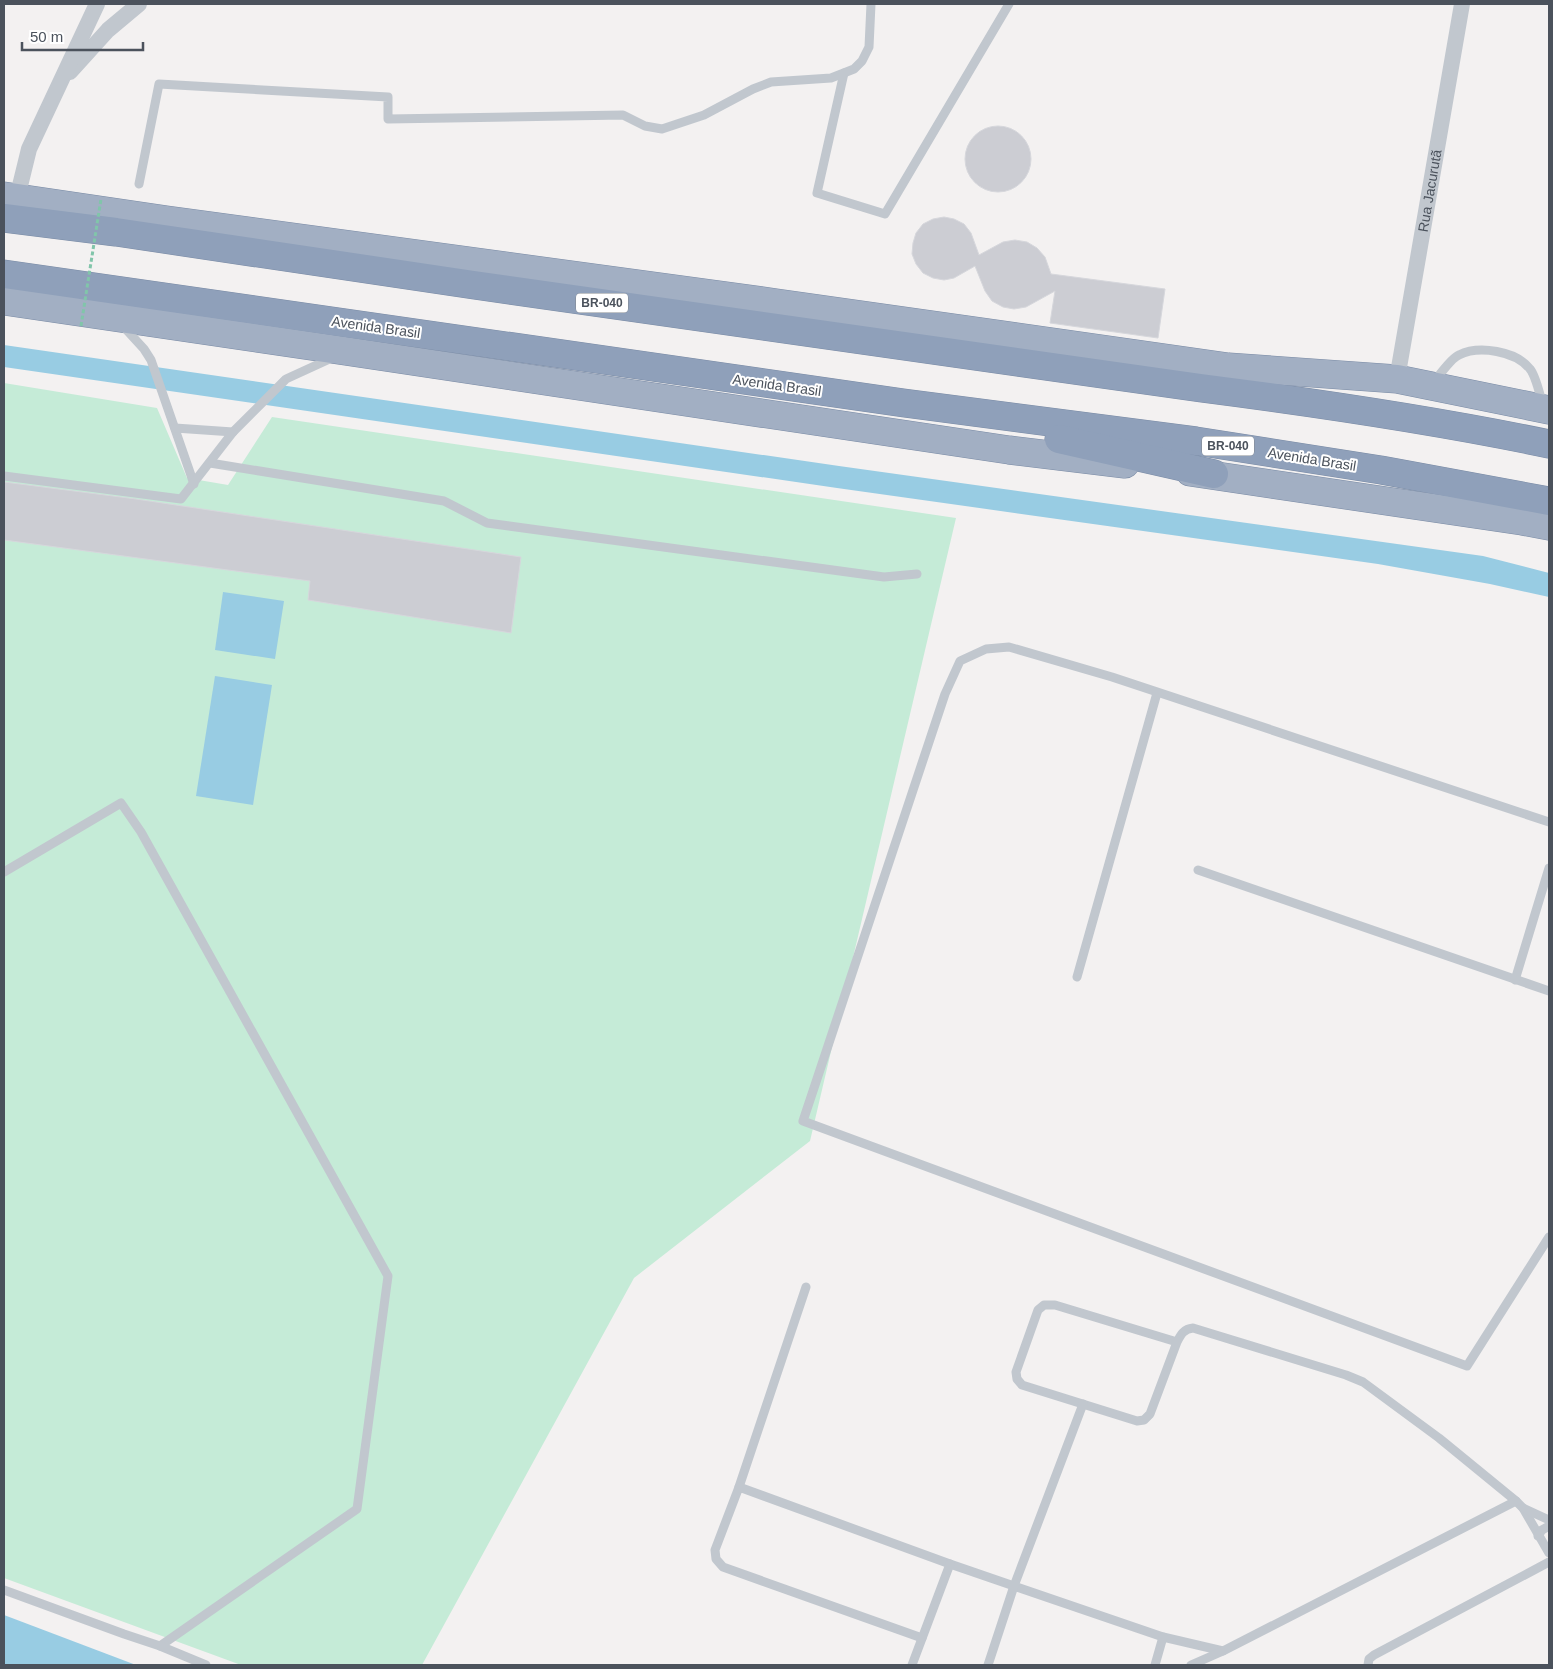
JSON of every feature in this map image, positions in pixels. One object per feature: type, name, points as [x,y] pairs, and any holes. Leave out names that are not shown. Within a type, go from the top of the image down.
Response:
[{"type":"highway","points":[[8,204],[167,220],[757,300],[1228,367],[1397,378],[1432,384],[1547,415]]},
{"type":"highway","name":"BR-040","points":[[8,204],[116,232],[474,285],[1318,403],[1492,432],[1549,444]]},
{"type":"highway","name":"Avenida Brasil","points":[[4,274],[904,403],[1196,441],[1381,470],[1549,501]]},
{"type":"highway","name":"Avenida Brasil","points":[[4,302],[1010,450],[1214,474],[1522,520],[1549,526]]},
{"type":"highway","points":[[1201,388],[1266,386],[1468,412],[1547,415]]},
{"type":"highway","points":[[904,403],[1214,474]]},
{"type":"street","points":[[8,204],[29,150],[97,4]]},
{"type":"street","points":[[59,85],[108,30],[139,4]]},
{"type":"street","name":"Rua Jacurutã","points":[[1397,378],[1462,4]]},
{"type":"lane","points":[[139,184],[159,84],[388,96],[388,119],[623,115],[645,126],[662,129],[704,115],[753,89],[771,82],[831,78],[854,69],[862,60],[869,47],[872,4]]},
{"type":"lane","points":[[844,73],[817,192],[886,214],[1009,4]]},
{"type":"lane","points":[[114,317],[144,349],[151,360],[194,484]]},
{"type":"lane","points":[[1432,384],[1458,355],[1481,349],[1502,352],[1520,360],[1531,370],[1547,415]]},
{"type":"lane","points":[[4,476],[181,499],[233,432],[286,379],[345,351]]},
{"type":"lane","points":[[175,428],[233,432]]},
{"type":"lane","points":[[210,464],[444,501],[487,523],[884,577],[917,574]]},
{"type":"lane","points":[[1549,822],[1157,692],[1010,646],[986,649],[960,661],[945,694],[802,1121],[1467,1366],[1549,1237]]},
{"type":"lane","points":[[1077,977],[1157,692]]},
{"type":"lane","points":[[4,872],[121,803],[141,832],[388,1276],[357,1508],[160,1646]]},
{"type":"lane","points":[[1515,980],[1549,868]]},
{"type":"lane","points":[[1198,870],[1549,991]]},
{"type":"lane","points":[[806,1287],[739,1487],[715,1550],[716,1559],[723,1567],[922,1638]]},
{"type":"lane","points":[[1177,1342],[1055,1305],[1044,1305],[1038,1310],[1016,1372],[1017,1379],[1022,1385],[1137,1421],[1144,1420],[1150,1414],[1177,1342],[1183,1332],[1193,1328],[1364,1382],[1439,1438],[1519,1505],[1549,1520]]},
{"type":"lane","points":[[988,1665],[1014,1586],[1083,1404]]},
{"type":"lane","points":[[739,1487],[950,1564],[1163,1637],[1223,1651]]},
{"type":"lane","points":[[1519,1505],[1549,1553]]},
{"type":"lane","points":[[1191,1665],[1519,1505]]},
{"type":"lane","points":[[1538,1536],[1542,1530],[1549,1526]]},
{"type":"lane","points":[[1368,1665],[1369,1659],[1374,1655],[1549,1562]]},
{"type":"lane","points":[[912,1665],[950,1564]]},
{"type":"lane","points":[[4,1590],[160,1646],[206,1665]]},
{"type":"lane","points":[[1155,1665],[1163,1637]]},
{"type":"path","points":[[81,326],[101,199]]},
{"type":"green space","points":[[4,383],[157,408],[187,478],[228,485],[272,417],[956,518],[810,1141],[634,1278],[422,1665],[241,1665],[4,1578]]},
{"type":"water","points":[[4,345],[839,466],[1483,556],[1549,573],[1549,597],[1490,584],[1378,564],[837,488],[4,367]]},
{"type":"water","points":[[223,592],[284,601],[275,659],[215,650]]},
{"type":"water","points":[[215,676],[272,685],[253,805],[196,796]]},
{"type":"water","points":[[4,1615],[136,1665],[4,1665]]},
{"type":"building","points":[[991,126],[1005,126],[1017,131],[1026,140],[1031,152],[1029,172],[1022,183],[1005,192],[991,192],[979,187],[970,178],[965,166],[965,152],[970,140],[979,131]]},
{"type":"building","points":[[944,217],[964,224],[971,233],[979,255],[1003,242],[1015,240],[1027,242],[1037,248],[1045,257],[1051,274],[1165,289],[1158,338],[1050,323],[1055,291],[1026,307],[1014,309],[1003,307],[992,301],[985,291],[975,266],[954,278],[944,280],[933,278],[923,273],[916,264],[912,254],[916,233],[923,224],[933,219]]},
{"type":"building","points":[[4,482],[136,499],[521,557],[511,633],[308,600],[310,581],[4,540]]}]
